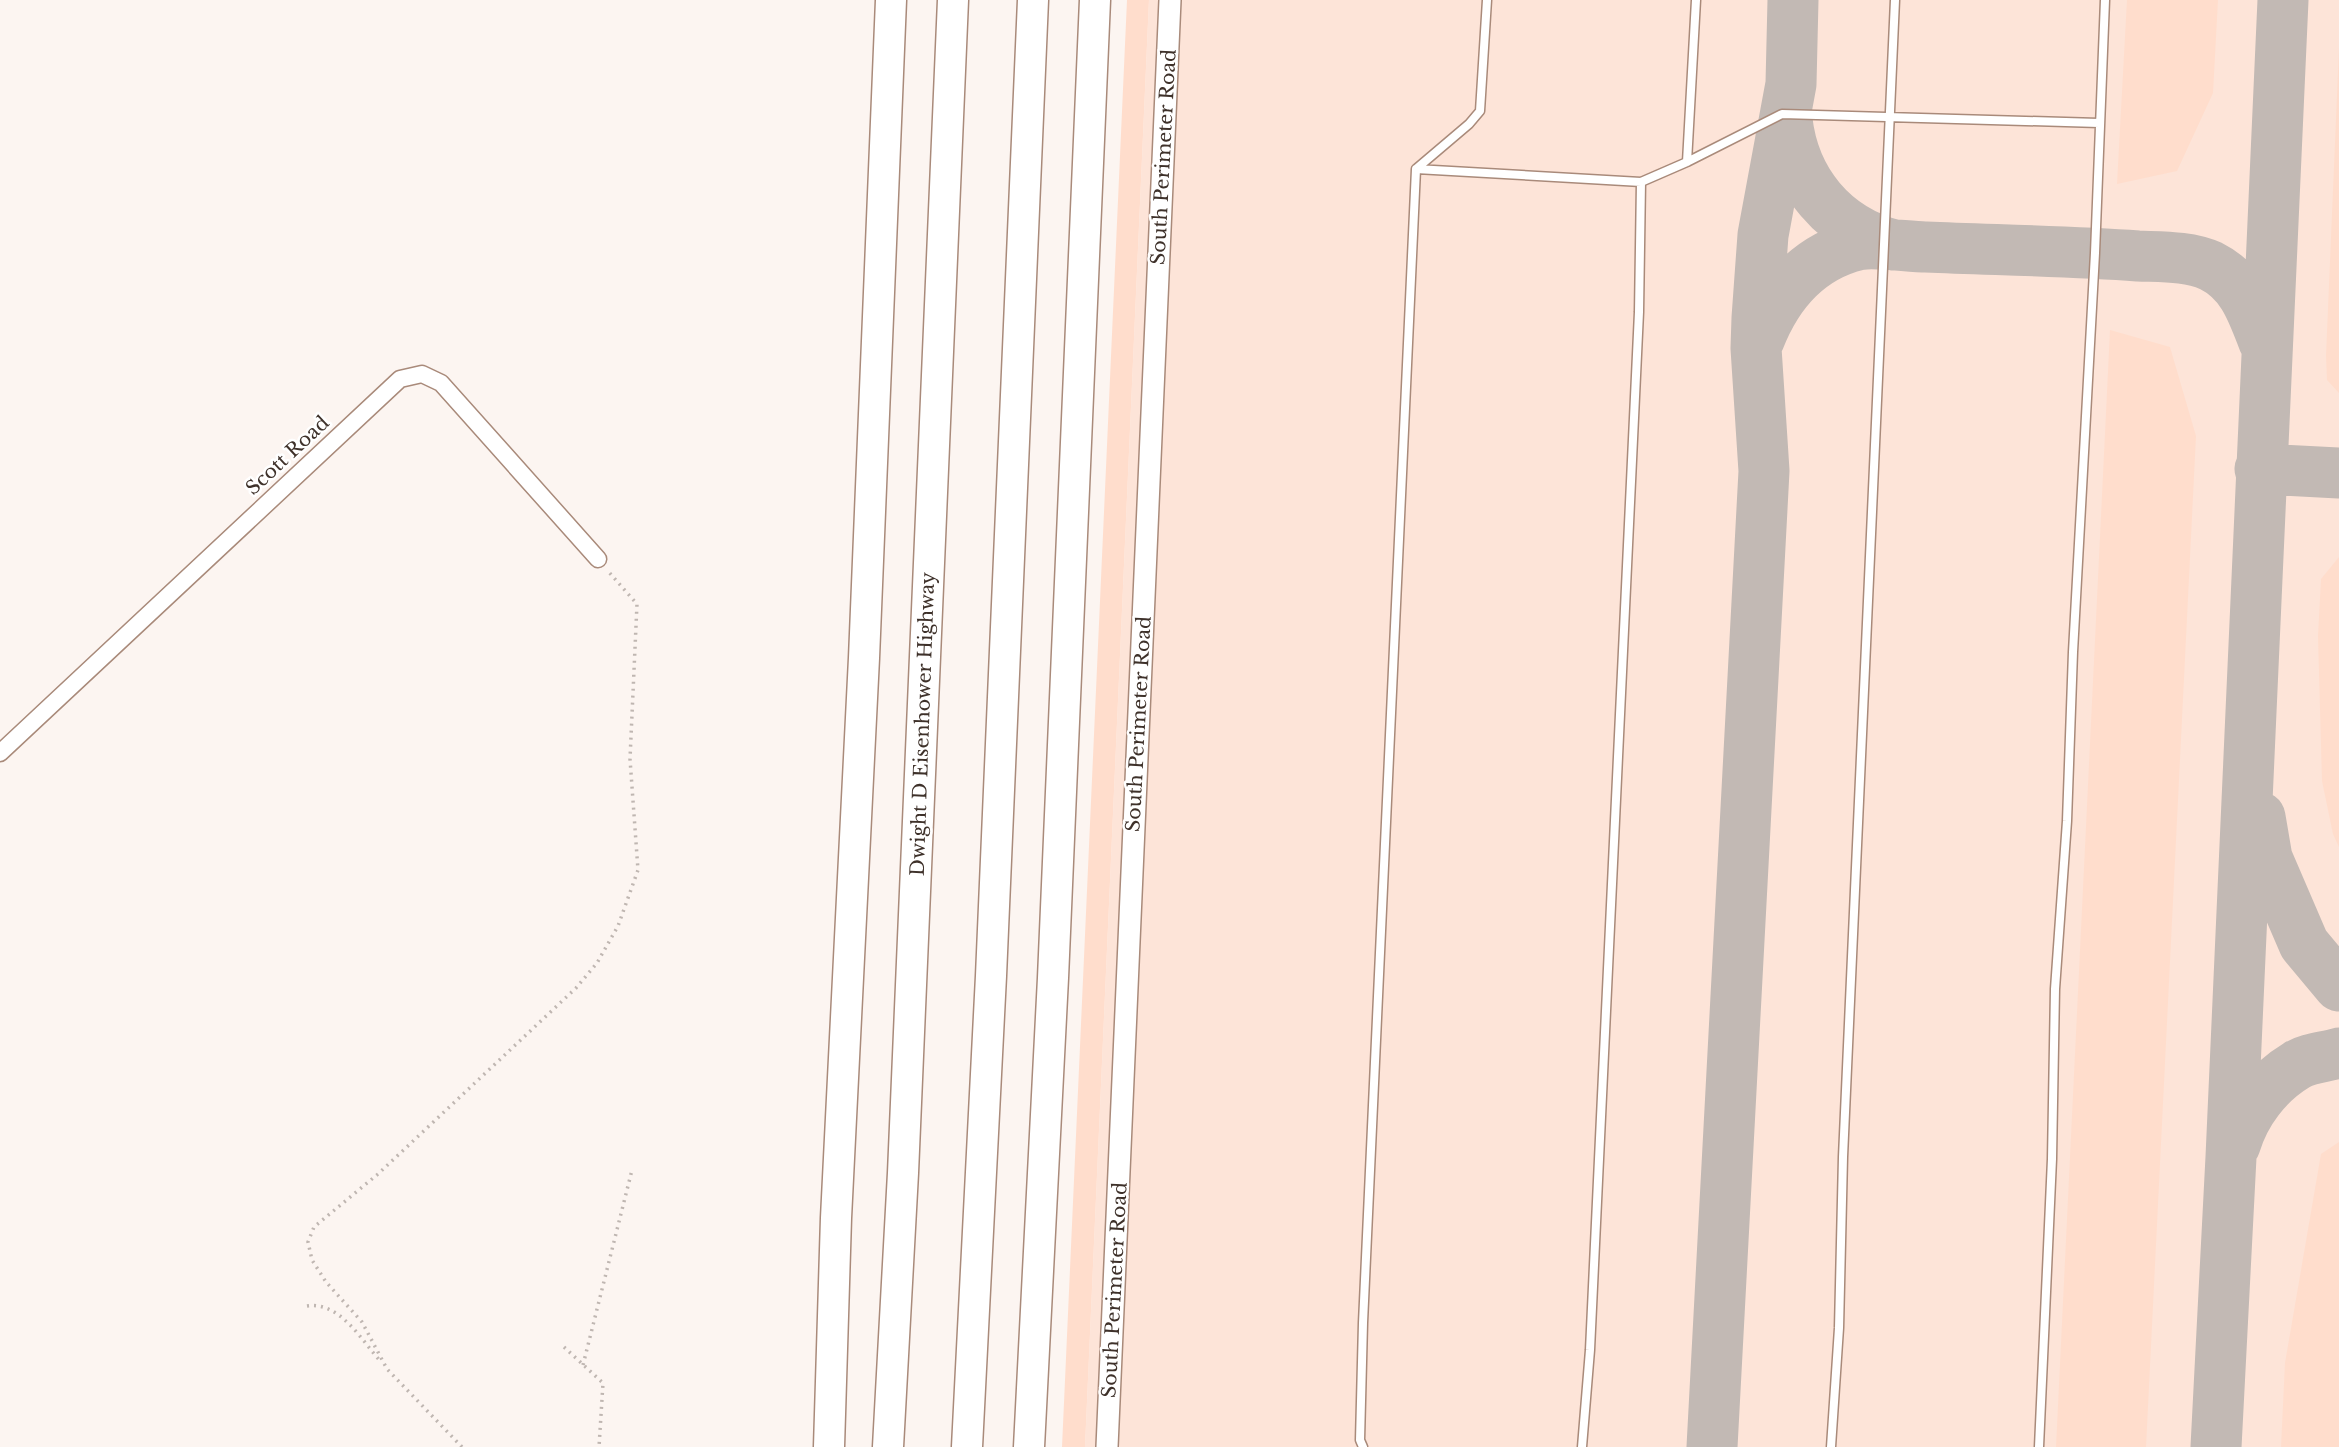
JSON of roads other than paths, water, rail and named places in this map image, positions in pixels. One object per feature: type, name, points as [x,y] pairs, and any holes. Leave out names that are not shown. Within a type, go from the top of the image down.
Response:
[{"type":"highway","points":[[829,1447],[836,1218],[864,658],[891,0]]},
{"type":"highway","name":"Dwight D Eisenhower Highway","points":[[888,1447],[903,1173],[953,0]]},
{"type":"highway","points":[[967,1447],[990,1002],[1032,0]]},
{"type":"highway","points":[[1029,1447],[1053,978],[1095,0]]},
{"type":"street","name":"South Perimeter Road","points":[[1107,1447],[1170,0]]},
{"type":"street","name":"Scott Road","points":[[0,753],[400,379],[422,374],[441,383],[598,559]]},
{"type":"lane","points":[[1363,1447],[1360,1440],[1363,1324],[1416,169],[1469,124],[1480,111],[1487,0]]},
{"type":"lane","points":[[1687,162],[1696,0]]},
{"type":"lane","points":[[1831,1447],[1839,1328],[1843,1157],[1895,0]]},
{"type":"lane","points":[[2039,1447],[2052,1159],[2055,989],[2067,821],[2105,0]]},
{"type":"lane","points":[[1416,169],[1641,182],[1782,114],[2099,122]]},
{"type":"lane","points":[[1582,1447],[1590,1350],[1639,312],[1641,182]]}]
